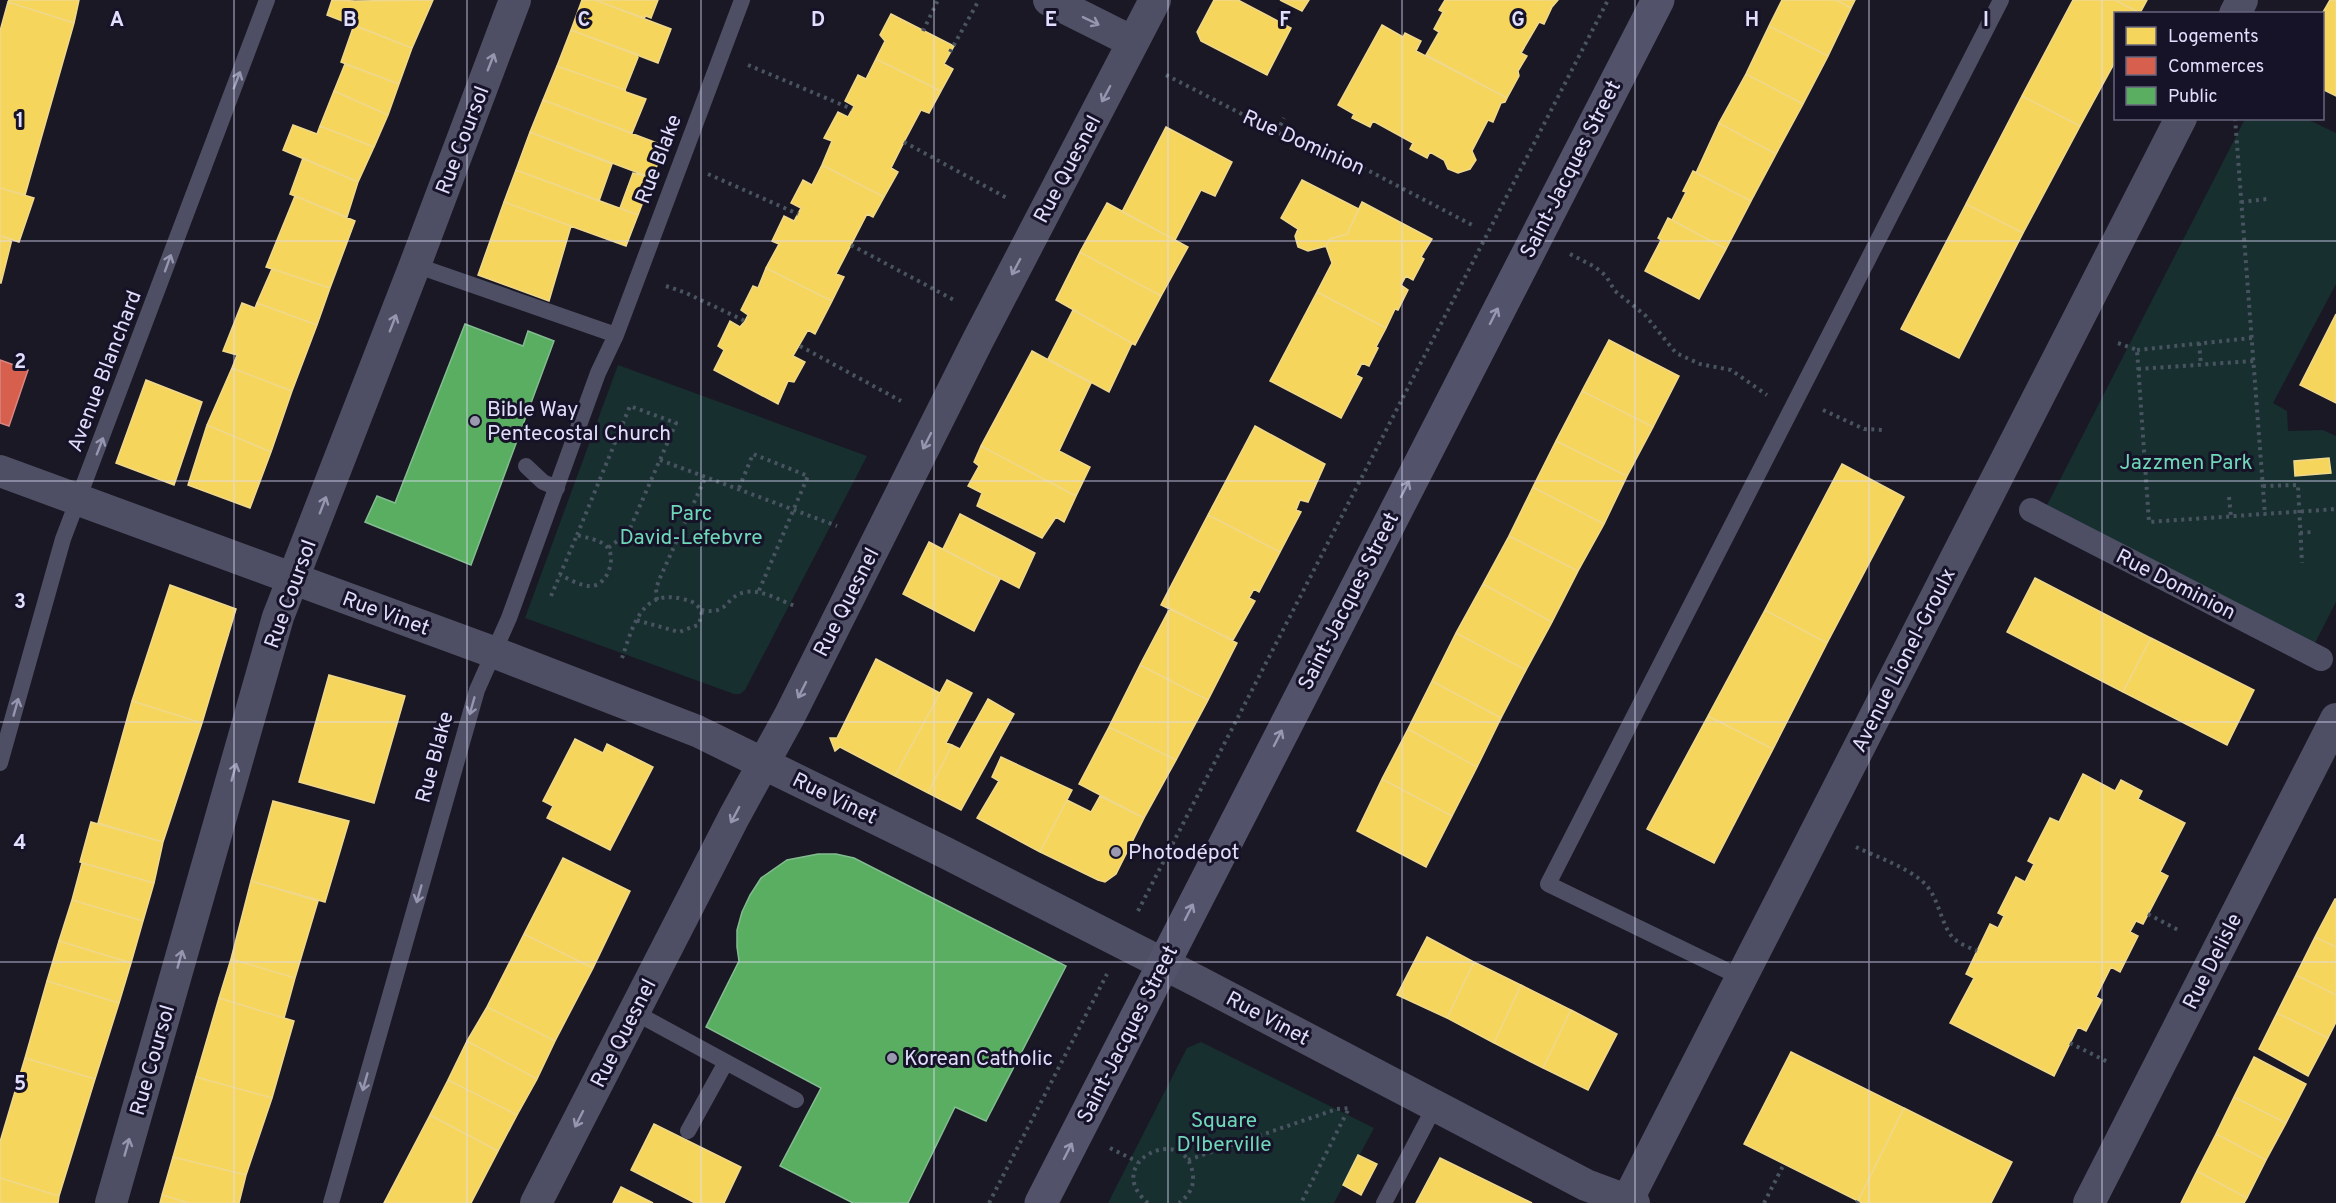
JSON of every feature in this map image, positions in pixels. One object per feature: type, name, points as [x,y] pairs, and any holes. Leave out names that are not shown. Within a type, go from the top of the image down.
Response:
[{"type":"main road","name":"Saint-Jacques Street","points":[[1041,1203],[1658,0]]},
{"type":"street","name":"Rue Coursol","points":[[111,1203],[272,636],[515,0]]},
{"type":"street","points":[[1049,0],[1133,42]]},
{"type":"street","name":"Rue Quesnel","points":[[536,1203],[790,715],[978,340],[1155,0]]},
{"type":"street","name":"Avenue Lionel-Groulx","points":[[1629,1202],[1740,977],[2180,120]]},
{"type":"street","name":"Rue Vinet","points":[[0,471],[494,652],[697,731],[1163,964],[1586,1185],[1629,1202]]},
{"type":"street","name":"Rue Dominion","points":[[2031,510],[2321,659]]},
{"type":"street","name":"Rue Delisle","points":[[2089,1203],[2336,719]]},
{"type":"lane","name":"Avenue Blanchard","points":[[0,764],[63,539],[267,0]]},
{"type":"lane","name":"Rue Blake","points":[[331,1203],[472,703],[509,618],[598,373],[616,334],[742,0]]},
{"type":"lane","points":[[1740,977],[1548,884],[2001,0]]},
{"type":"lane","points":[[415,265],[616,334]]},
{"type":"lane","points":[[525,466],[543,482],[556,488]]},
{"type":"lane","points":[[634,1012],[796,1100]]},
{"type":"lane","points":[[688,1131],[726,1062]]},
{"type":"lane","points":[[1384,1203],[1435,1106]]},
{"type":"path","points":[[923,31],[938,0]]},
{"type":"path","points":[[950,52],[979,0]]},
{"type":"path","name":"Saint-Jacques Street","points":[[1141,907],[1608,0]]},
{"type":"path","points":[[761,69],[852,109]]},
{"type":"path","name":"Rue Dominion","points":[[1166,75],[1306,147],[1310,140],[1474,226]]},
{"type":"path","points":[[1277,132],[1284,118]]},
{"type":"path","points":[[2235,120],[2265,515]]},
{"type":"path","points":[[904,142],[1007,198]]},
{"type":"path","points":[[717,177],[798,214]]},
{"type":"path","points":[[2241,202],[2267,200]]},
{"type":"path","points":[[851,245],[954,300]]},
{"type":"path","points":[[1570,254],[1595,267],[1606,276],[1615,291],[1645,315],[1676,353],[1700,364],[1731,370],[1761,392],[1776,399]]},
{"type":"path","points":[[686,293],[745,321]]},
{"type":"path","points":[[2118,343],[2137,350],[2252,338]]},
{"type":"path","points":[[2199,343],[2201,365]]},
{"type":"path","points":[[800,346],[902,401]]},
{"type":"path","points":[[2137,350],[2149,522],[2336,510]]},
{"type":"path","points":[[2138,369],[2254,361]]},
{"type":"path","points":[[577,535],[603,543],[608,548],[611,565],[603,580],[596,586],[585,585],[560,575],[630,406],[676,423],[628,533],[608,548]]},
{"type":"path","points":[[1817,407],[1864,429],[1884,430]]},
{"type":"path","points":[[739,488],[753,454],[807,476],[758,593]]},
{"type":"path","points":[[660,460],[837,526]]},
{"type":"path","points":[[657,600],[656,589],[659,580],[706,476]]},
{"type":"path","points":[[2263,486],[2298,484],[2302,563]]},
{"type":"path","points":[[2229,497],[2231,518]]},
{"type":"path","points":[[2300,533],[2312,532]]},
{"type":"path","points":[[622,658],[636,620],[644,609],[657,600],[674,597],[691,601],[701,610],[714,612],[744,592],[758,593],[795,606]]},
{"type":"path","points":[[636,620],[671,630],[687,631],[702,620],[701,610]]},
{"type":"path","points":[[1856,847],[1922,881],[1937,903],[1950,934],[1956,940],[1977,951]]},
{"type":"path","points":[[2148,914],[2180,931]]},
{"type":"path","points":[[989,1203],[1103,982]]},
{"type":"path","points":[[2070,1044],[2110,1063]]},
{"type":"path","points":[[1188,1160],[1337,1109],[1349,1108],[1301,1203]]},
{"type":"path","points":[[1110,1148],[1138,1162]]},
{"type":"path","points":[[1148,1203],[1139,1195],[1134,1173],[1138,1162],[1151,1151],[1162,1148],[1174,1150],[1188,1160],[1192,1171],[1193,1183],[1189,1194],[1179,1203]]},
{"type":"path","points":[[1764,1203],[1784,1164]]},
{"type":"green space","name":"Jazzmen Park","points":[[2244,120],[2309,120],[2336,133],[2336,284],[2273,403],[2287,411],[2288,431],[2323,430],[2336,436],[2336,602],[2313,647],[2046,507]]},
{"type":"green space","name":"Parc David-Lefebvre","points":[[618,365],[867,456],[745,690],[740,694],[734,694],[525,618]]},
{"type":"green space","name":"Square D'Iberville","points":[[1201,1042],[1374,1128],[1334,1203],[1108,1203],[1187,1048]]},
{"type":"building: Logements","points":[[9,0],[79,0],[74,23],[8,2]]},
{"type":"building: Logements","points":[[332,0],[433,0],[412,48],[327,15]]},
{"type":"building: Logements","points":[[582,0],[595,0],[671,29],[658,63],[571,30]]},
{"type":"building: Logements","points":[[595,0],[658,0],[651,18],[646,16],[644,18]]},
{"type":"building: Logements","points":[[1214,0],[1238,0],[1291,28],[1267,75],[1201,41],[1197,32]]},
{"type":"building: Logements","points":[[1280,0],[1309,0],[1302,11]]},
{"type":"building: Logements","points":[[1445,0],[1558,0],[1544,24],[1539,22],[1521,53],[1527,56],[1507,98],[1426,55],[1439,32],[1434,29],[1443,12],[1439,10]]},
{"type":"building: Logements","points":[[1782,0],[1836,0],[1851,8],[1828,56],[1769,26]]},
{"type":"building: Logements","points":[[1836,0],[1855,0],[1851,8]]},
{"type":"building: Logements","points":[[2073,0],[2115,0],[2138,12],[2114,12],[2114,64],[2080,126],[2022,96]]},
{"type":"building: Logements","points":[[2115,0],[2147,0],[2141,12]]},
{"type":"building: Logements","points":[[2330,0],[2336,0],[2336,96],[2324,90],[2323,12]]},
{"type":"building: Logements","points":[[8,2],[74,23],[25,195],[0,188],[0,31]]},
{"type":"building: Logements","points":[[891,14],[954,46],[944,64],[953,69],[941,91],[876,59],[885,41],[880,35]]},
{"type":"building: Logements","points":[[354,25],[412,48],[399,84],[341,62]]},
{"type":"building: Logements","points":[[1382,25],[1403,37],[1405,33],[1421,41],[1416,51],[1507,98],[1501,103],[1493,122],[1488,120],[1472,151],[1476,160],[1470,169],[1458,173],[1448,169],[1444,160],[1430,152],[1427,158],[1410,149],[1413,143],[1373,121],[1370,127],[1352,118],[1354,114],[1338,105]]},
{"type":"building: Logements","points":[[1769,26],[1828,56],[1803,104],[1746,74]]},
{"type":"building: Logements","points":[[571,30],[639,55],[625,90],[557,66]]},
{"type":"building: Logements","points":[[876,59],[941,91],[929,113],[921,110],[891,168],[898,172],[884,197],[822,165],[832,141],[824,138],[838,112],[848,117],[854,106],[845,101],[858,75],[866,79]]},
{"type":"building: Logements","points":[[345,64],[399,84],[388,115],[334,91]]},
{"type":"building: Logements","points":[[557,66],[646,99],[632,133],[543,100]]},
{"type":"building: Logements","points":[[1746,74],[1803,104],[1776,154],[1719,123]]},
{"type":"building: Logements","points":[[334,91],[388,115],[374,147],[320,126]]},
{"type":"building: Logements","points":[[2022,96],[2080,126],[2023,233],[1966,204]]},
{"type":"building: Logements","points":[[543,100],[665,146],[652,178],[530,132]]},
{"type":"building: Logements","points":[[1719,123],[1776,154],[1751,201],[1696,173]]},
{"type":"building: Logements","points":[[293,125],[317,134],[320,126],[374,147],[358,182],[283,150]]},
{"type":"building: Logements","points":[[1166,127],[1232,162],[1215,196],[1201,190],[1175,240],[1122,212]]},
{"type":"building: Logements","points":[[530,132],[612,164],[599,201],[516,170]]},
{"type":"building: Logements","points":[[303,158],[358,182],[347,217],[290,194]]},
{"type":"building: Logements","points":[[822,165],[884,197],[873,217],[867,214],[836,274],[844,277],[832,301],[766,268],[779,244],[772,241],[784,216],[794,221],[801,208],[791,203],[803,180],[812,185]]},
{"type":"building: Logements","points":[[516,170],[638,215],[626,246],[504,202]]},
{"type":"building: Logements","points":[[1693,171],[1751,201],[1726,249],[1672,220],[1686,192],[1683,191]]},
{"type":"building: Logements","points":[[633,173],[652,178],[638,215],[620,208]]},
{"type":"building: Logements","points":[[1302,180],[1359,209],[1347,234],[1330,239],[1326,246],[1308,251],[1298,247],[1295,236],[1298,229],[1281,218]]},
{"type":"building: Logements","points":[[0,188],[34,198],[19,242],[0,236]]},
{"type":"building: Logements","points":[[295,196],[355,221],[330,288],[266,267]]},
{"type":"building: Logements","points":[[504,202],[571,226],[549,301],[478,275]]},
{"type":"building: Logements","points":[[1362,202],[1432,239],[1421,257],[1424,259],[1413,280],[1406,276],[1401,285],[1408,290],[1386,328],[1317,292],[1332,263],[1326,246],[1330,239],[1347,234]]},
{"type":"building: Logements","points":[[1107,203],[1188,247],[1161,296],[1080,252]]},
{"type":"building: Logements","points":[[1966,204],[2023,233],[1959,358],[1901,329]]},
{"type":"building: Logements","points":[[1668,218],[1726,249],[1699,299],[1645,271],[1661,240],[1658,238]]},
{"type":"building: Logements","points":[[0,236],[12,239],[1,283],[0,283]]},
{"type":"building: Logements","points":[[1080,252],[1161,296],[1135,345],[1056,300]]},
{"type":"building: Logements","points":[[766,268],[832,301],[815,334],[808,330],[793,356],[805,362],[794,382],[788,381],[778,404],[714,370],[724,350],[718,346],[730,321],[740,327],[745,321],[748,315],[741,310],[753,286],[758,288]]},
{"type":"building: Logements","points":[[272,269],[330,288],[317,325],[257,303]]},
{"type":"building: Logements","points":[[1317,292],[1386,328],[1369,366],[1362,363],[1356,375],[1362,378],[1341,418],[1270,381]]},
{"type":"building: Logements","points":[[242,303],[255,308],[257,303],[317,325],[292,391],[232,368],[237,355],[223,351]]},
{"type":"building: Logements","points":[[1073,310],[1132,343],[1109,392],[1048,359]]},
{"type":"building: Logements","points":[[2336,314],[2336,403],[2300,385]]},
{"type":"building: Logements","points":[[1609,340],[1679,376],[1653,427],[1582,391]]},
{"type":"building: Logements","points":[[1032,351],[1091,383],[1059,451],[1090,467],[1076,496],[981,446]]},
{"type":"building: Logements","points":[[232,368],[292,391],[271,452],[207,425]]},
{"type":"building: Logements","points":[[146,380],[202,402],[174,485],[116,463]]},
{"type":"building: Logements","points":[[1582,391],[1653,427],[1627,476],[1556,441]]},
{"type":"building: Logements","points":[[207,425],[271,452],[250,508],[188,485]]},
{"type":"building: Logements","points":[[1255,426],[1325,464],[1308,502],[1300,500],[1296,510],[1301,512],[1280,552],[1208,515]]},
{"type":"building: Logements","points":[[1556,441],[1627,476],[1604,524],[1533,487]]},
{"type":"building: Logements","points":[[981,446],[1076,496],[1064,522],[1056,517],[1042,538],[977,506],[982,493],[968,486],[979,466],[974,462]]},
{"type":"building: Logements","points":[[2329,458],[2331,473],[2295,476],[2294,461]]},
{"type":"building: Logements","points":[[1842,464],[1904,497],[1827,643],[1765,610]]},
{"type":"building: Logements","points":[[1533,487],[1604,524],[1578,571],[1509,536]]},
{"type":"building: Logements","points":[[960,514],[1035,553],[1019,588],[943,549]]},
{"type":"building: Logements","points":[[1208,515],[1280,552],[1259,592],[1254,589],[1249,598],[1255,601],[1233,640],[1161,605]]},
{"type":"building: Logements","points":[[1509,536],[1578,571],[1552,622],[1483,584]]},
{"type":"building: Logements","points":[[929,542],[1000,579],[974,631],[903,594]]},
{"type":"building: Logements","points":[[2035,578],[2151,638],[2123,692],[2007,632]]},
{"type":"building: Logements","points":[[1483,584],[1552,622],[1526,670],[1456,633]]},
{"type":"building: Logements","points":[[170,585],[236,609],[202,723],[132,701]]},
{"type":"building: Logements","points":[[1170,608],[1237,643],[1208,700],[1140,665]]},
{"type":"building: Logements","points":[[1765,610],[1827,643],[1773,749],[1708,716]]},
{"type":"building: Logements","points":[[1456,633],[1526,670],[1501,718],[1432,681]]},
{"type":"building: Logements","points":[[2151,638],[2254,690],[2227,745],[2123,692]]},
{"type":"building: Logements","points":[[876,659],[940,693],[895,776],[840,747],[835,751],[830,738],[837,738]]},
{"type":"building: Logements","points":[[1140,665],[1208,700],[1176,760],[1109,727]]},
{"type":"building: Logements","points":[[329,675],[405,696],[374,803],[299,782]]},
{"type":"building: Logements","points":[[947,680],[972,693],[946,743],[952,745],[928,793],[895,776]]},
{"type":"building: Logements","points":[[1432,681],[1501,718],[1477,767],[1408,729]]},
{"type":"building: Logements","points":[[988,699],[1014,714],[961,810],[928,793],[952,745],[960,749]]},
{"type":"building: Logements","points":[[132,701],[202,723],[163,842],[98,823]]},
{"type":"building: Logements","points":[[1708,716],[1773,749],[1714,863],[1647,829]]},
{"type":"building: Logements","points":[[1109,727],[1176,760],[1144,818],[1079,784]]},
{"type":"building: Logements","points":[[1408,729],[1477,767],[1452,816],[1382,779]]},
{"type":"building: Logements","points":[[575,739],[603,753],[607,744],[653,767],[610,850],[547,818],[553,806],[543,801]]},
{"type":"building: Logements","points":[[1001,757],[1072,790],[1040,852],[977,818],[999,781],[992,777]]},
{"type":"building: Logements","points":[[2083,774],[2115,791],[2121,780],[2142,791],[2138,799],[2185,823],[2160,872],[2168,876],[2143,924],[2136,921],[2130,932],[2138,936],[2120,972],[2111,967],[2096,997],[2102,1000],[2086,1031],[2078,1027],[2054,1076],[1950,1023],[1974,978],[1966,974],[1990,924],[1998,928],[2004,916],[1998,913],[2016,877],[2025,882],[2034,864],[2028,861],[2050,818],[2059,822]]},
{"type":"building: Logements","points":[[1382,779],[1452,816],[1426,867],[1357,831]]},
{"type":"building: Logements","points":[[1100,796],[1144,818],[1116,874],[1105,882],[1040,852],[1067,800],[1091,812]]},
{"type":"building: Logements","points":[[273,801],[349,821],[325,902],[251,881]]},
{"type":"building: Logements","points":[[91,822],[163,842],[154,883],[80,862]]},
{"type":"building: Logements","points":[[563,858],[630,891],[593,968],[524,934]]},
{"type":"building: Logements","points":[[82,863],[154,883],[143,921],[72,900]]},
{"type":"building: Logements","points":[[251,881],[318,901],[295,978],[231,959]]},
{"type":"building: Logements","points":[[2336,899],[2336,947],[2315,937]]},
{"type":"building: Logements","points":[[72,900],[143,921],[131,963],[59,941]]},
{"type":"building: Logements","points":[[524,934],[593,968],[555,1041],[487,1007]]},
{"type":"building: Logements","points":[[1427,937],[1474,962],[1447,1018],[1397,995]]},
{"type":"building: Logements","points":[[2315,937],[2336,947],[2336,995],[2296,975]]},
{"type":"building: Logements","points":[[59,941],[131,963],[119,1003],[47,981]]},
{"type":"building: Logements","points":[[231,959],[295,978],[284,1018],[219,998]]},
{"type":"building: Logements","points":[[1474,962],[1521,985],[1494,1043],[1447,1018]]},
{"type":"building: Logements","points":[[2296,975],[2336,995],[2336,1022],[2328,1038],[2277,1013]]},
{"type":"building: Logements","points":[[47,981],[119,1003],[95,1079],[25,1058]]},
{"type":"building: Logements","points":[[1521,985],[1571,1010],[1543,1068],[1494,1043]]},
{"type":"building: Logements","points":[[219,998],[294,1021],[272,1098],[196,1077]]},
{"type":"building: Logements","points":[[487,1007],[555,1041],[537,1079],[467,1041]]},
{"type":"building: Logements","points":[[1571,1010],[1617,1034],[1588,1090],[1543,1068]]},
{"type":"building: Logements","points":[[2277,1013],[2328,1038],[2308,1076],[2259,1049]]},
{"type":"building: Logements","points":[[467,1041],[537,1079],[517,1115],[448,1080]]},
{"type":"building: Logements","points":[[1791,1052],[1904,1108],[1858,1201],[1744,1144]]},
{"type":"building: Logements","points":[[2254,1057],[2306,1084],[2286,1123],[2234,1097]]},
{"type":"building: Logements","points":[[25,1058],[95,1079],[59,1196],[0,1178],[0,1142]]},
{"type":"building: Logements","points":[[196,1077],[272,1098],[246,1175],[173,1157]]},
{"type":"building: Logements","points":[[448,1080],[517,1115],[498,1151],[430,1115]]},
{"type":"building: Logements","points":[[2234,1097],[2286,1123],[2266,1160],[2216,1134]]},
{"type":"building: Logements","points":[[1904,1108],[2012,1162],[1991,1203],[1862,1203],[1858,1201]]},
{"type":"building: Logements","points":[[430,1115],[498,1151],[471,1203],[384,1203]]},
{"type":"building: Logements","points":[[654,1124],[741,1167],[724,1203],[695,1203],[631,1170]]},
{"type":"building: Logements","points":[[2216,1134],[2266,1160],[2247,1198],[2197,1171]]},
{"type":"building: Logements","points":[[1358,1155],[1377,1164],[1361,1195],[1343,1185]]},
{"type":"building: Logements","points":[[173,1157],[246,1175],[239,1203],[189,1203],[162,1195]]},
{"type":"building: Logements","points":[[1440,1158],[1532,1203],[1416,1203]]},
{"type":"building: Logements","points":[[2197,1171],[2247,1198],[2244,1203],[2181,1203]]},
{"type":"building: Logements","points":[[0,1178],[59,1196],[58,1203],[0,1203]]},
{"type":"building: Logements","points":[[621,1187],[653,1203],[613,1203]]},
{"type":"building: Logements","points":[[162,1195],[189,1203],[160,1203]]},
{"type":"building: Commerces","points":[[0,360],[28,370],[9,426],[0,423]]},
{"type":"building: Public","name":"Bible Way Pentecostal Church","points":[[465,324],[523,346],[528,331],[554,341],[471,565],[365,522],[377,496],[395,503]]},
{"type":"building: Public","name":"Korean Catholic","points":[[818,854],[836,854],[854,858],[1066,966],[986,1121],[955,1107],[908,1203],[853,1203],[780,1166],[821,1088],[706,1027],[739,961],[737,930],[742,912],[761,878],[787,860]]},
{"type":"place","name":"Bible Way Pentecostal Church","points":[[475,421]]},
{"type":"place","name":"Photodépot","points":[[1116,852]]},
{"type":"place","name":"Korean Catholic","points":[[892,1058]]}]
